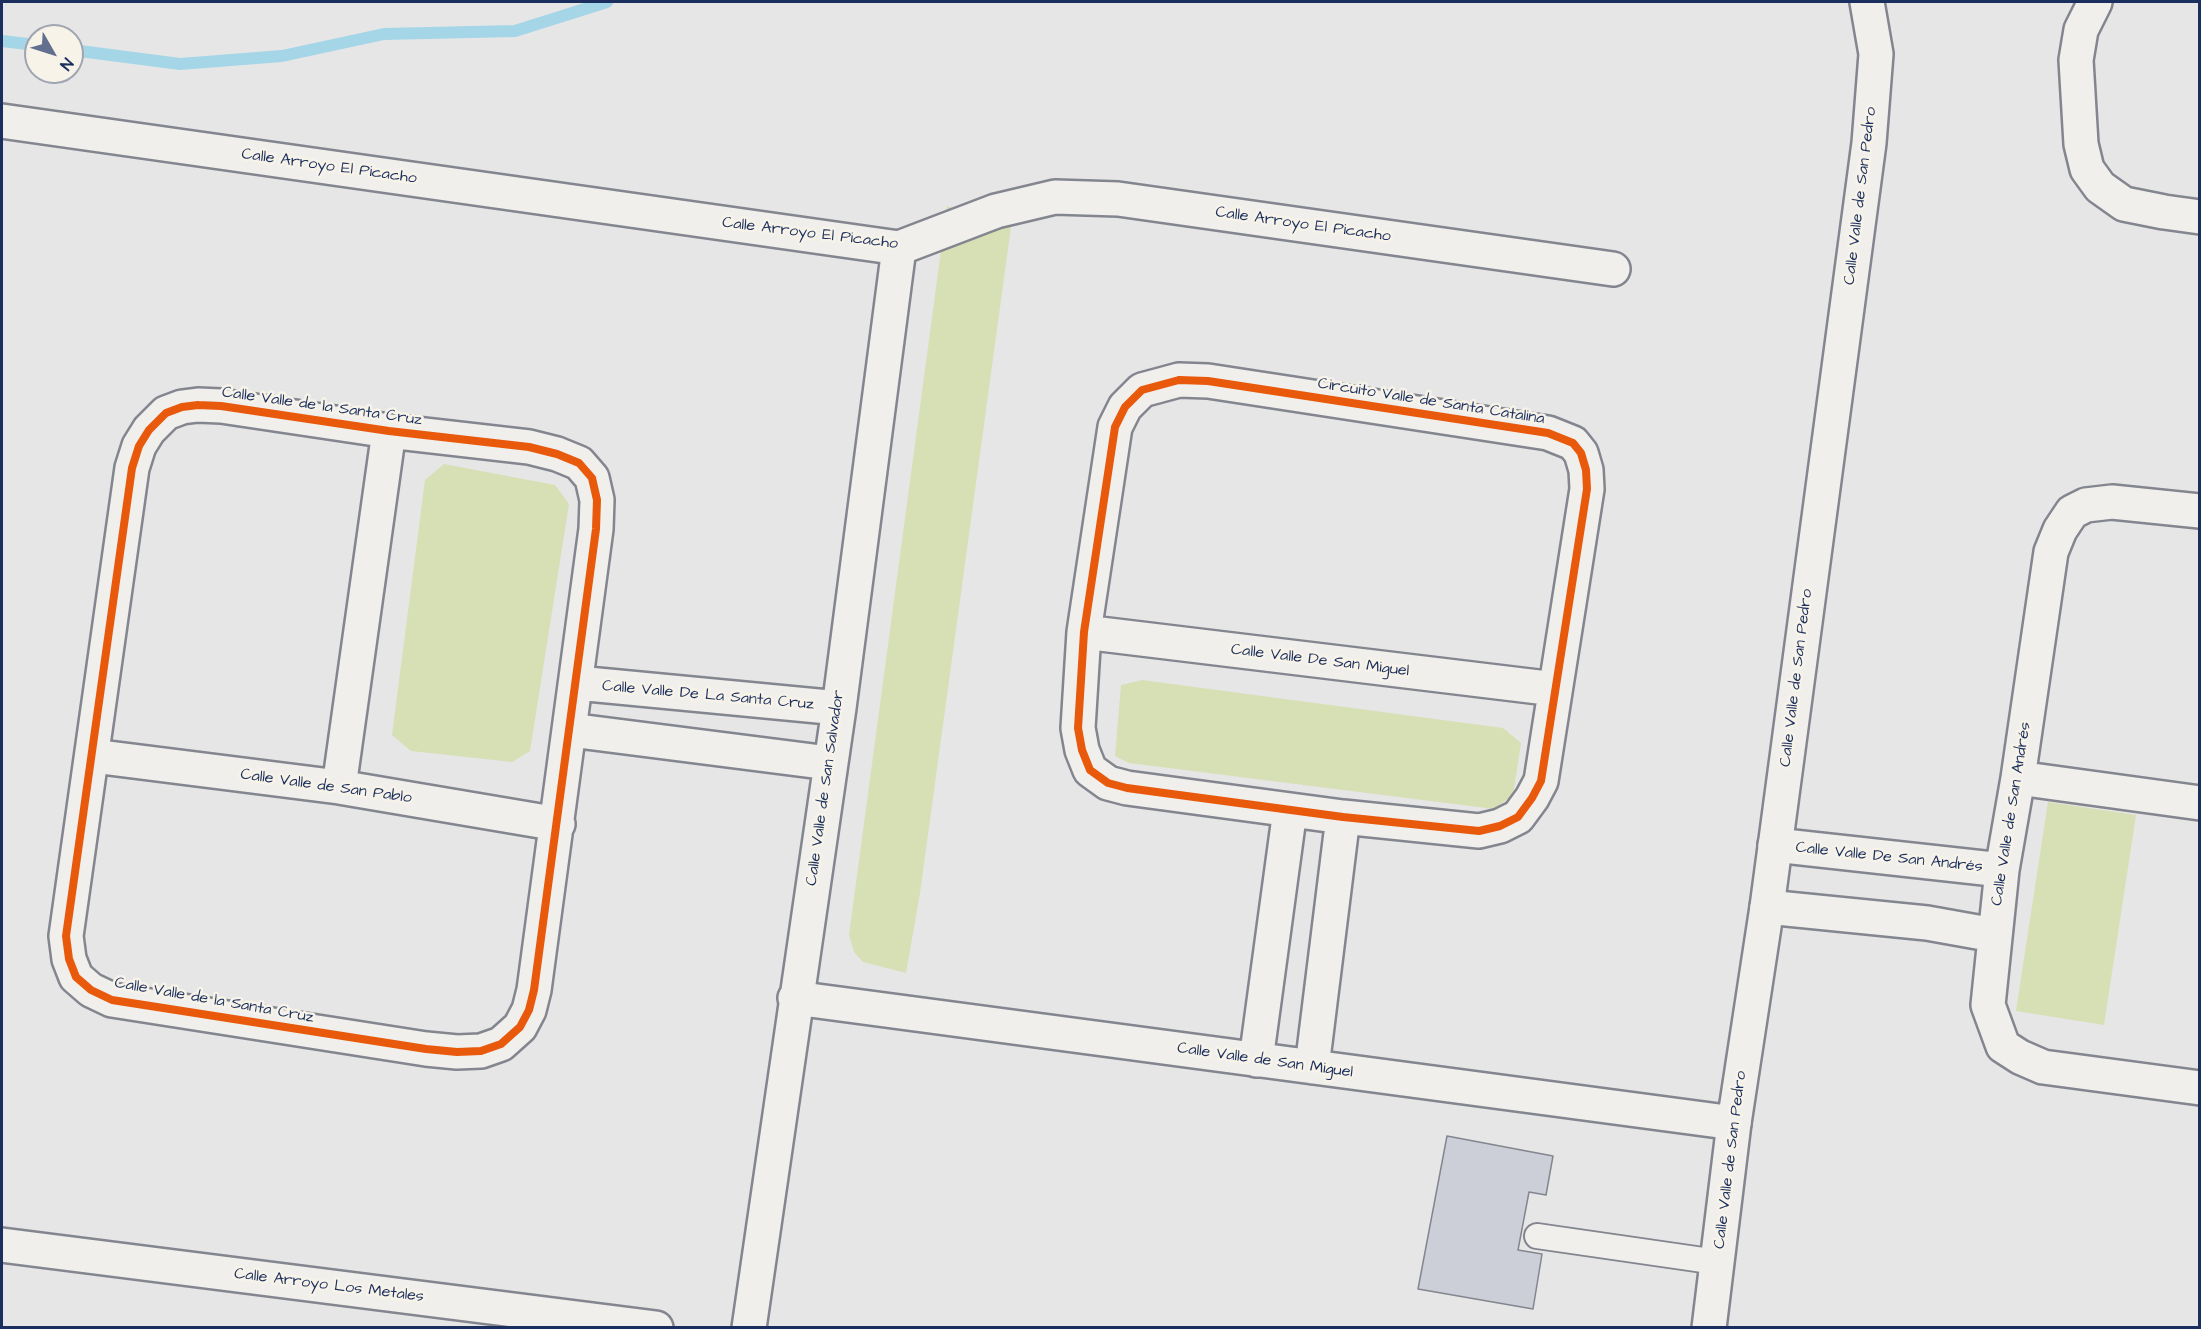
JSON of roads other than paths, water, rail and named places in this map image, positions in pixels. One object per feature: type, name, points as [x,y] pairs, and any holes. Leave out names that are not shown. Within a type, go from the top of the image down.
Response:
[{"type":"street","points":[[2095,2],[2081,30],[2076,60],[2081,144],[2087,169],[2100,187],[2124,204],[2199,217]]},
{"type":"street","name":"Calle Valle de San Pedro","points":[[1709,1328],[1734,1124],[1767,907],[1869,144],[1876,54],[1874,10]]},
{"type":"street","name":"Calle Arroyo El Picacho","points":[[2,121],[899,248],[996,211],[1055,197],[1118,198],[1613,269]]},
{"type":"street","name":"Calle Valle de San Salvador","points":[[749,1328],[838,708],[899,248]]},
{"type":"street","name":"Circuito Valle de Santa Catalina","points":[[1179,380],[1208,381],[1548,433],[1573,443],[1581,453],[1586,470],[1587,489],[1555,689],[1541,780],[1532,798],[1518,817],[1500,826],[1479,831],[1343,817],[1127,788],[1108,783],[1090,770],[1082,750],[1078,728],[1084,632],[1115,427],[1125,407],[1142,390],[1179,380]]},
{"type":"street","name":"Calle Valle de la Santa Cruz","points":[[221,406],[389,431],[529,447],[557,454],[579,463],[592,478],[597,500],[597,529],[576,683],[534,990],[529,1010],[520,1027],[501,1044],[481,1051],[457,1052],[426,1049],[112,1000],[91,990],[76,977],[69,959],[66,936],[132,468],[139,446],[148,430],[166,413],[182,407],[221,406]]},
{"type":"street","name":"Calle Valle de la Santa Cruz","points":[[339,787],[389,431]]},
{"type":"street","name":"Calle Valle de San Andrés","points":[[2199,511],[2112,502],[2086,505],[2072,512],[2060,530],[2051,552],[2018,778],[2002,870],[1988,1005],[2003,1046],[2020,1057],[2043,1067],[2199,1088]]},
{"type":"street","name":"Calle Valle De San Miguel","points":[[1084,632],[1555,689]]},
{"type":"street","name":"Calle Valle De La Santa Cruz","points":[[576,683],[838,708]]},
{"type":"street","points":[[570,730],[829,764]]},
{"type":"street","name":"Calle Valle de San Pablo","points":[[93,756],[339,787],[558,824]]},
{"type":"street","points":[[2018,778],[2199,803]]},
{"type":"street","points":[[1256,1060],[1290,810]]},
{"type":"street","points":[[1312,1067],[1343,817]]},
{"type":"street","name":"Calle Valle De San Andrés","points":[[1775,845],[2002,870]]},
{"type":"street","points":[[1767,907],[1927,923],[1994,935]]},
{"type":"street","name":"Calle Valle de San Miguel","points":[[795,998],[1734,1124]]},
{"type":"street","name":"Calle Arroyo Los Metales","points":[[2,1245],[656,1328]]},
{"type":"lane","points":[[1537,1236],[1717,1262]]},
{"type":"waterway","points":[[84,52],[180,64],[282,56],[384,34],[515,31],[607,2]]},
{"type":"waterway","points":[[2,41],[24,44]]}]
